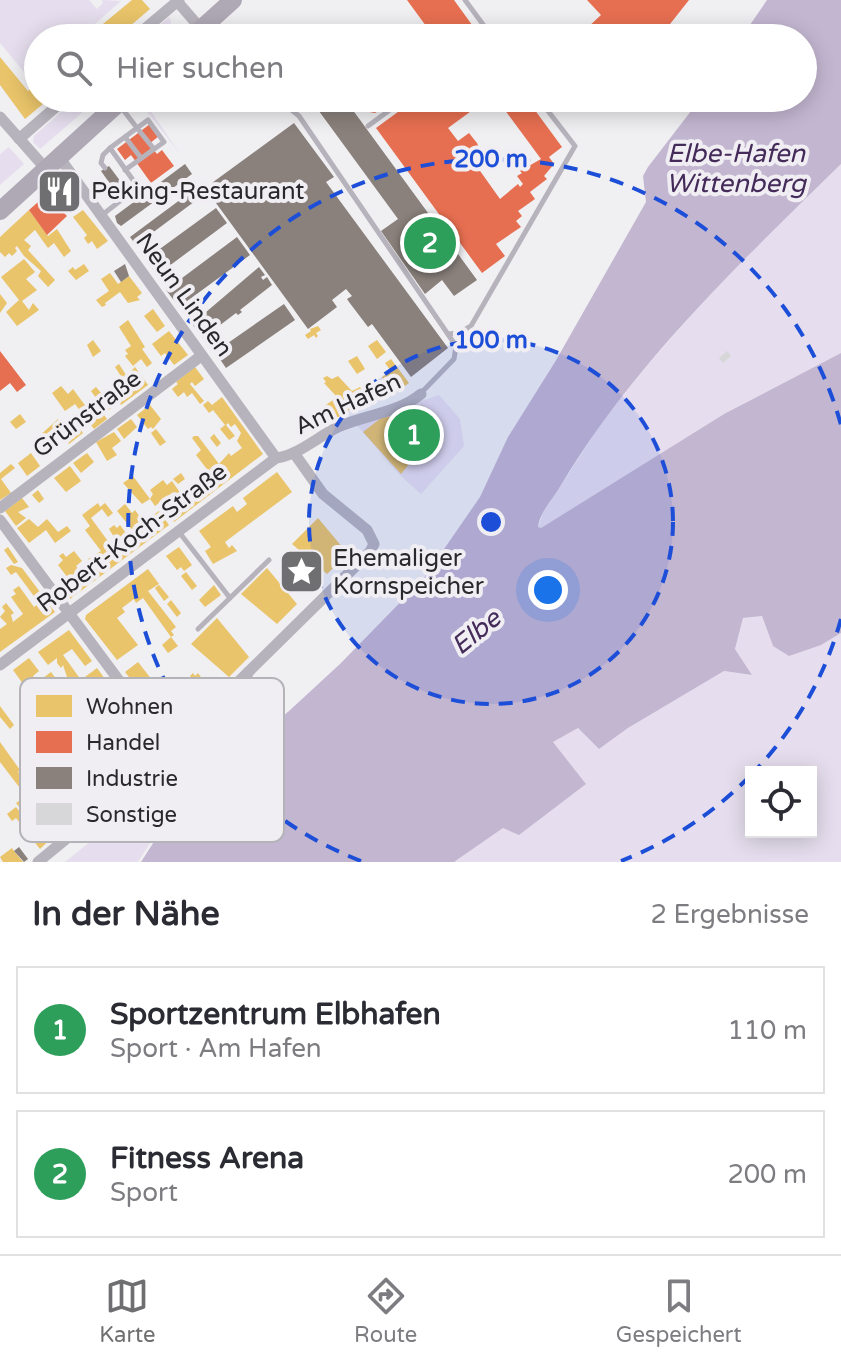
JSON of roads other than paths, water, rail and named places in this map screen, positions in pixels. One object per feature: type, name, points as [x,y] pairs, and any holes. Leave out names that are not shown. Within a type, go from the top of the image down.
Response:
[{"type":"main road","points":[[210,24],[233,0]]},
{"type":"main road","points":[[0,211],[109,112]]},
{"type":"street","points":[[151,24],[178,1],[193,24]]},
{"type":"street","points":[[19,139],[50,112]]},
{"type":"street","name":"Neun Linden","points":[[0,117],[19,139],[52,163],[101,216],[276,458]]},
{"type":"street","name":"Grünstraße","points":[[0,508],[201,356]]},
{"type":"street","name":"Am Hafen","points":[[294,453],[340,426],[400,406],[421,394]]},
{"type":"street","points":[[248,672],[370,552],[374,544],[367,530],[319,498],[294,453]]},
{"type":"street","name":"Robert-Koch-Straße","points":[[0,665],[276,458],[294,453]]},
{"type":"street","points":[[0,520],[117,678]]},
{"type":"street","points":[[38,862],[62,842]]},
{"type":"lane","points":[[465,0],[481,24]]},
{"type":"lane","points":[[128,112],[154,149]]},
{"type":"lane","points":[[294,112],[456,346],[454,359],[421,394]]},
{"type":"lane","points":[[368,126],[387,112]]},
{"type":"lane","points":[[448,334],[459,333],[471,326],[575,146],[549,112]]},
{"type":"lane","points":[[105,168],[101,163],[103,155],[148,120],[164,142],[125,170]]},
{"type":"lane","points":[[125,137],[141,158]]},
{"type":"lane","points":[[101,216],[138,187],[110,148]]},
{"type":"lane","points":[[117,185],[126,197]]},
{"type":"lane","points":[[179,531],[230,598]]},
{"type":"lane","points":[[198,629],[269,560]]},
{"type":"water","points":[[767,0],[841,0],[841,164],[727,277],[655,356],[590,440],[544,511],[538,527],[541,528],[724,414],[841,353],[841,633],[821,645],[789,656],[773,646],[762,616],[743,618],[735,649],[752,675],[724,671],[628,728],[599,749],[578,728],[553,742],[586,784],[519,835],[503,828],[454,862],[141,862],[154,842],[284,842],[284,715],[340,664],[424,578],[480,497],[508,437],[555,362],[646,202],[643,176],[690,112],[817,112],[817,24],[751,24]]},
{"type":"place","name":"Peking-Restaurant","points":[[60,191]]},
{"type":"place","name":"Fitness Arena","points":[[430,243]]},
{"type":"place","name":"Sportzentrum Elbhafen","points":[[414,435]]},
{"type":"place","name":"Ehemaliger Kornspeicher","points":[[302,572]]},
{"type":"water label","name":"Elbe-Hafen Wittenberg","points":[[736,168]]},
{"type":"water label","name":"Elbe","points":[[476,632]]}]
